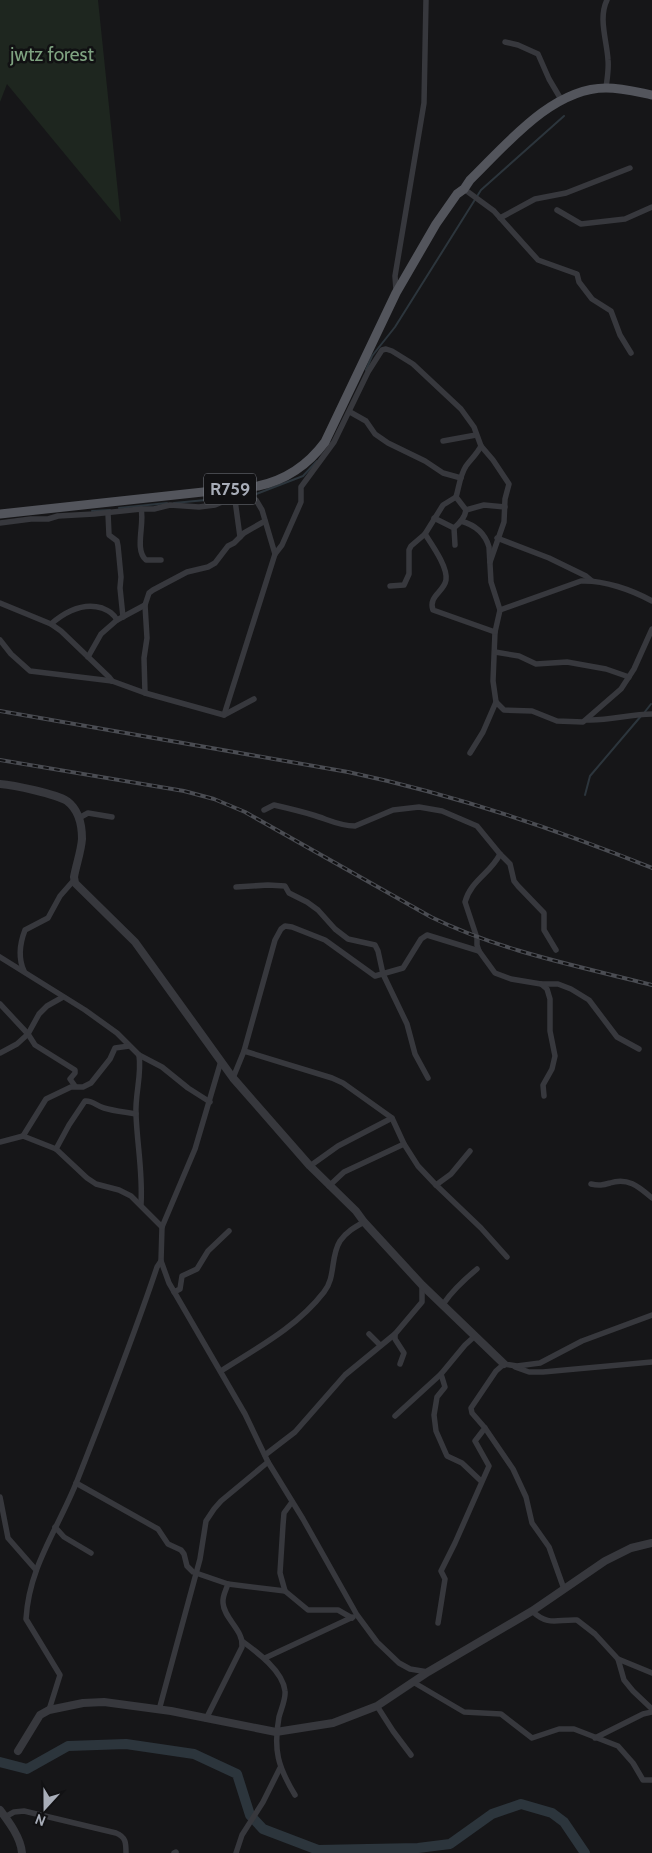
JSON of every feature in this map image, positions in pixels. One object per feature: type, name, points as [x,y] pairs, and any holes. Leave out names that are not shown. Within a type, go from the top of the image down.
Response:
[{"type":"main road","name":"R759","points":[[0,514],[258,486],[282,479],[306,463],[325,442],[396,293],[436,224],[457,194],[464,190],[470,180],[526,126],[549,107],[581,92],[606,88],[652,95]]},
{"type":"street","points":[[396,293],[396,276],[424,103],[426,0]]},
{"type":"street","points":[[606,88],[608,61],[603,20],[607,0]]},
{"type":"street","points":[[505,42],[518,45],[538,54],[549,79],[562,101]]},
{"type":"street","points":[[500,218],[535,199],[566,193],[630,168]]},
{"type":"street","points":[[464,190],[500,218],[538,260],[577,274],[579,282],[592,299],[611,311],[620,335],[632,353]]},
{"type":"street","points":[[556,210],[581,224],[625,219],[652,207]]},
{"type":"street","points":[[224,715],[275,554],[282,544],[300,502],[301,488],[334,442],[374,360],[382,350],[386,349],[413,364],[452,399],[469,418],[481,446],[509,484],[504,522],[490,562]]},
{"type":"street","points":[[350,412],[366,421],[375,434],[388,443],[425,461],[443,473],[461,478]]},
{"type":"street","points":[[443,440],[476,435]]},
{"type":"street","points":[[390,586],[404,585],[409,574],[409,550],[411,546],[425,534],[443,505],[456,497],[465,468],[481,446]]},
{"type":"street","points":[[306,463],[315,469]]},
{"type":"street","points":[[456,497],[466,510]]},
{"type":"street","points":[[0,523],[48,519],[58,516],[154,509],[177,505],[190,508],[215,505],[227,500],[251,499],[256,500],[262,510],[275,554]]},
{"type":"street","points":[[234,500],[240,537]]},
{"type":"street","points":[[466,510],[484,505],[505,506]]},
{"type":"street","points":[[141,509],[143,519],[140,546],[142,556],[150,561],[161,560]]},
{"type":"street","points":[[455,545],[454,528],[461,521],[466,510]]},
{"type":"street","points":[[108,513],[109,535],[117,542],[118,546],[121,577],[120,588],[124,617]]},
{"type":"street","points":[[434,518],[454,528]]},
{"type":"street","points":[[88,657],[101,634],[117,620],[144,605],[150,594],[164,583],[187,572],[208,567],[215,563],[225,548],[264,521]]},
{"type":"street","points":[[461,521],[473,525],[488,542],[492,586],[500,610],[495,632],[493,681],[496,702],[483,732],[470,753]]},
{"type":"street","points":[[425,534],[445,571],[446,579],[432,600],[433,610],[495,632]]},
{"type":"street","points":[[497,538],[549,558],[586,576],[592,581]]},
{"type":"street","points":[[500,610],[581,581],[592,581],[630,590],[652,601]]},
{"type":"street","points":[[0,603],[50,624],[67,636],[112,682]]},
{"type":"street","points":[[144,605],[147,638],[144,658],[145,693]]},
{"type":"street","points":[[50,624],[68,612],[85,606],[98,607],[109,611],[117,620]]},
{"type":"street","points":[[496,702],[504,710],[532,711],[557,721],[579,723],[586,720],[614,696],[630,677],[652,629]]},
{"type":"street","points":[[0,640],[30,671],[112,682],[224,715],[254,699]]},
{"type":"street","points":[[495,652],[519,656],[536,664],[567,662],[606,669],[630,677]]},
{"type":"street","points":[[586,720],[605,720],[634,714],[652,714]]},
{"type":"street","points":[[0,784],[40,792],[66,801],[76,811],[79,818],[82,840],[74,880],[60,896],[48,918],[25,930],[20,956],[20,964],[24,972]]},
{"type":"street","points":[[264,810],[274,805],[314,815],[327,821],[355,826],[393,810],[419,807],[442,811],[476,826],[512,867],[514,881],[545,915],[544,930],[556,950]]},
{"type":"street","points":[[79,818],[88,814],[112,817]]},
{"type":"street","points":[[500,854],[495,862],[474,883],[465,902],[477,938],[479,951],[495,973],[511,979],[541,984],[558,984],[582,995],[597,1009],[617,1036],[639,1049]]},
{"type":"street","points":[[74,880],[135,942],[233,1078],[310,1166],[356,1211],[422,1285],[507,1365],[529,1372],[542,1372],[652,1362]]},
{"type":"street","points":[[236,887],[285,886],[289,893],[318,910],[348,940],[375,945],[383,974],[407,1024],[414,1054],[428,1078]]},
{"type":"street","points":[[233,1078],[244,1051],[275,940],[280,929],[286,926],[292,927],[325,940],[372,974],[379,976],[399,970],[406,965],[421,939],[427,935],[479,951]]},
{"type":"street","points":[[0,957],[117,1033],[139,1055],[162,1066],[188,1088],[210,1102]]},
{"type":"street","points":[[541,984],[548,989],[550,999],[550,1031],[556,1056],[552,1070],[543,1085],[544,1096]]},
{"type":"street","points":[[0,1053],[17,1044],[28,1034],[47,1006],[63,997]]},
{"type":"street","points":[[0,1004],[42,1051],[75,1070],[70,1079],[75,1086]]},
{"type":"street","points":[[24,1136],[46,1099],[75,1086],[83,1087],[91,1083],[110,1059],[115,1048],[129,1046]]},
{"type":"street","points":[[244,1051],[343,1083],[392,1118],[404,1144],[418,1166],[508,1257]]},
{"type":"street","points":[[139,1055],[141,1066],[136,1114],[142,1182],[140,1204]]},
{"type":"street","points":[[221,1061],[195,1149],[162,1227],[161,1261],[174,1292],[245,1414],[268,1462],[316,1542],[354,1616],[398,1663],[410,1669],[428,1672]]},
{"type":"street","points":[[56,1149],[85,1101],[89,1100],[111,1110],[136,1114]]},
{"type":"street","points":[[310,1166],[338,1146],[392,1118]]},
{"type":"street","points":[[0,1142],[24,1136],[56,1149],[87,1178],[101,1186],[125,1193],[140,1204],[162,1227]]},
{"type":"street","points":[[329,1186],[344,1172],[404,1144]]},
{"type":"street","points":[[436,1186],[451,1174],[470,1151]]},
{"type":"street","points":[[591,1184],[601,1186],[628,1181],[644,1190],[652,1198]]},
{"type":"street","points":[[221,1371],[303,1315],[323,1293],[331,1280],[335,1256],[341,1240],[348,1232],[364,1222]]},
{"type":"street","points":[[174,1292],[180,1289],[182,1276],[194,1272],[208,1251],[229,1231]]},
{"type":"street","points":[[49,1710],[60,1675],[26,1619],[36,1570],[46,1544],[76,1483],[157,1267],[161,1261]]},
{"type":"street","points":[[445,1307],[444,1303],[447,1298],[463,1280],[478,1269]]},
{"type":"street","points":[[265,1455],[295,1432],[344,1375],[395,1334],[422,1302],[422,1285]]},
{"type":"street","points":[[564,1589],[548,1547],[532,1522],[526,1498],[513,1469],[496,1442],[472,1414],[472,1408],[496,1371],[507,1365],[540,1363],[582,1341],[652,1315]]},
{"type":"street","points":[[369,1334],[380,1345]]},
{"type":"street","points":[[395,1334],[395,1339],[404,1354],[400,1364]]},
{"type":"street","points":[[395,1416],[441,1374],[475,1336]]},
{"type":"street","points":[[441,1374],[445,1387],[437,1396],[434,1415],[436,1430],[447,1456],[462,1463],[481,1481]]},
{"type":"street","points":[[438,1623],[445,1580],[440,1571],[455,1543],[489,1466],[475,1441],[485,1428]]},
{"type":"street","points":[[159,1710],[196,1573],[208,1517],[222,1501],[268,1462]]},
{"type":"street","points":[[76,1483],[158,1529],[168,1544],[181,1550],[188,1568],[196,1573],[228,1584],[285,1592],[308,1610],[338,1610],[354,1616]]},
{"type":"street","points":[[0,1497],[8,1538],[36,1570]]},
{"type":"street","points":[[285,1592],[280,1573],[283,1518],[286,1508],[292,1502]]},
{"type":"street","points":[[55,1527],[64,1537],[91,1553]]},
{"type":"street","points":[[18,1751],[40,1715],[49,1710],[83,1703],[104,1702],[159,1710],[276,1732],[333,1723],[378,1706],[428,1672],[532,1611],[619,1553],[652,1543]]},
{"type":"street","points":[[228,1584],[222,1602],[242,1642],[265,1658],[282,1683],[285,1691],[276,1732],[277,1754],[280,1768],[295,1795]]},
{"type":"street","points":[[532,1611],[547,1621],[577,1620],[595,1634],[618,1660],[624,1680],[652,1710],[595,1738]]},
{"type":"street","points":[[265,1658],[354,1616]]},
{"type":"street","points":[[206,1719],[228,1672],[240,1652],[242,1642]]},
{"type":"street","points":[[618,1660],[652,1673]]},
{"type":"street","points":[[412,1682],[464,1712],[501,1714],[532,1738],[559,1729],[569,1728],[618,1746],[633,1763],[643,1780],[652,1780]]},
{"type":"street","points":[[378,1706],[392,1731],[411,1755]]},
{"type":"street","points":[[236,1853],[242,1835],[263,1802],[280,1768]]},
{"type":"street","points":[[22,1853],[22,1847],[3,1813],[24,1812],[116,1833],[126,1841],[126,1853]]},
{"type":"green space","name":"jwtz forest","points":[[0,0],[98,0],[121,222],[7,84],[0,102]]},
{"type":"waterway","points":[[366,370],[372,356],[395,327],[481,190],[564,116]]},
{"type":"waterway","points":[[239,497],[251,496],[303,476],[317,461]]},
{"type":"waterway","points":[[174,503],[227,498]]},
{"type":"waterway","points":[[119,508],[167,503]]},
{"type":"waterway","points":[[92,511],[110,510]]},
{"type":"waterway","points":[[644,713],[651,704]]},
{"type":"waterway","points":[[585,795],[590,776],[641,716]]},
{"type":"waterway","points":[[0,1762],[27,1769],[68,1746],[126,1744],[194,1754],[237,1774],[250,1815],[263,1829],[318,1850],[418,1848],[450,1844],[492,1814],[521,1804],[552,1813],[564,1822],[585,1853]]},
{"type":"railway","points":[[0,711],[348,772],[387,781],[502,813],[652,868]]},
{"type":"railway","points":[[0,760],[184,791],[214,799],[245,812],[431,917],[457,929],[540,957],[652,985]]}]
